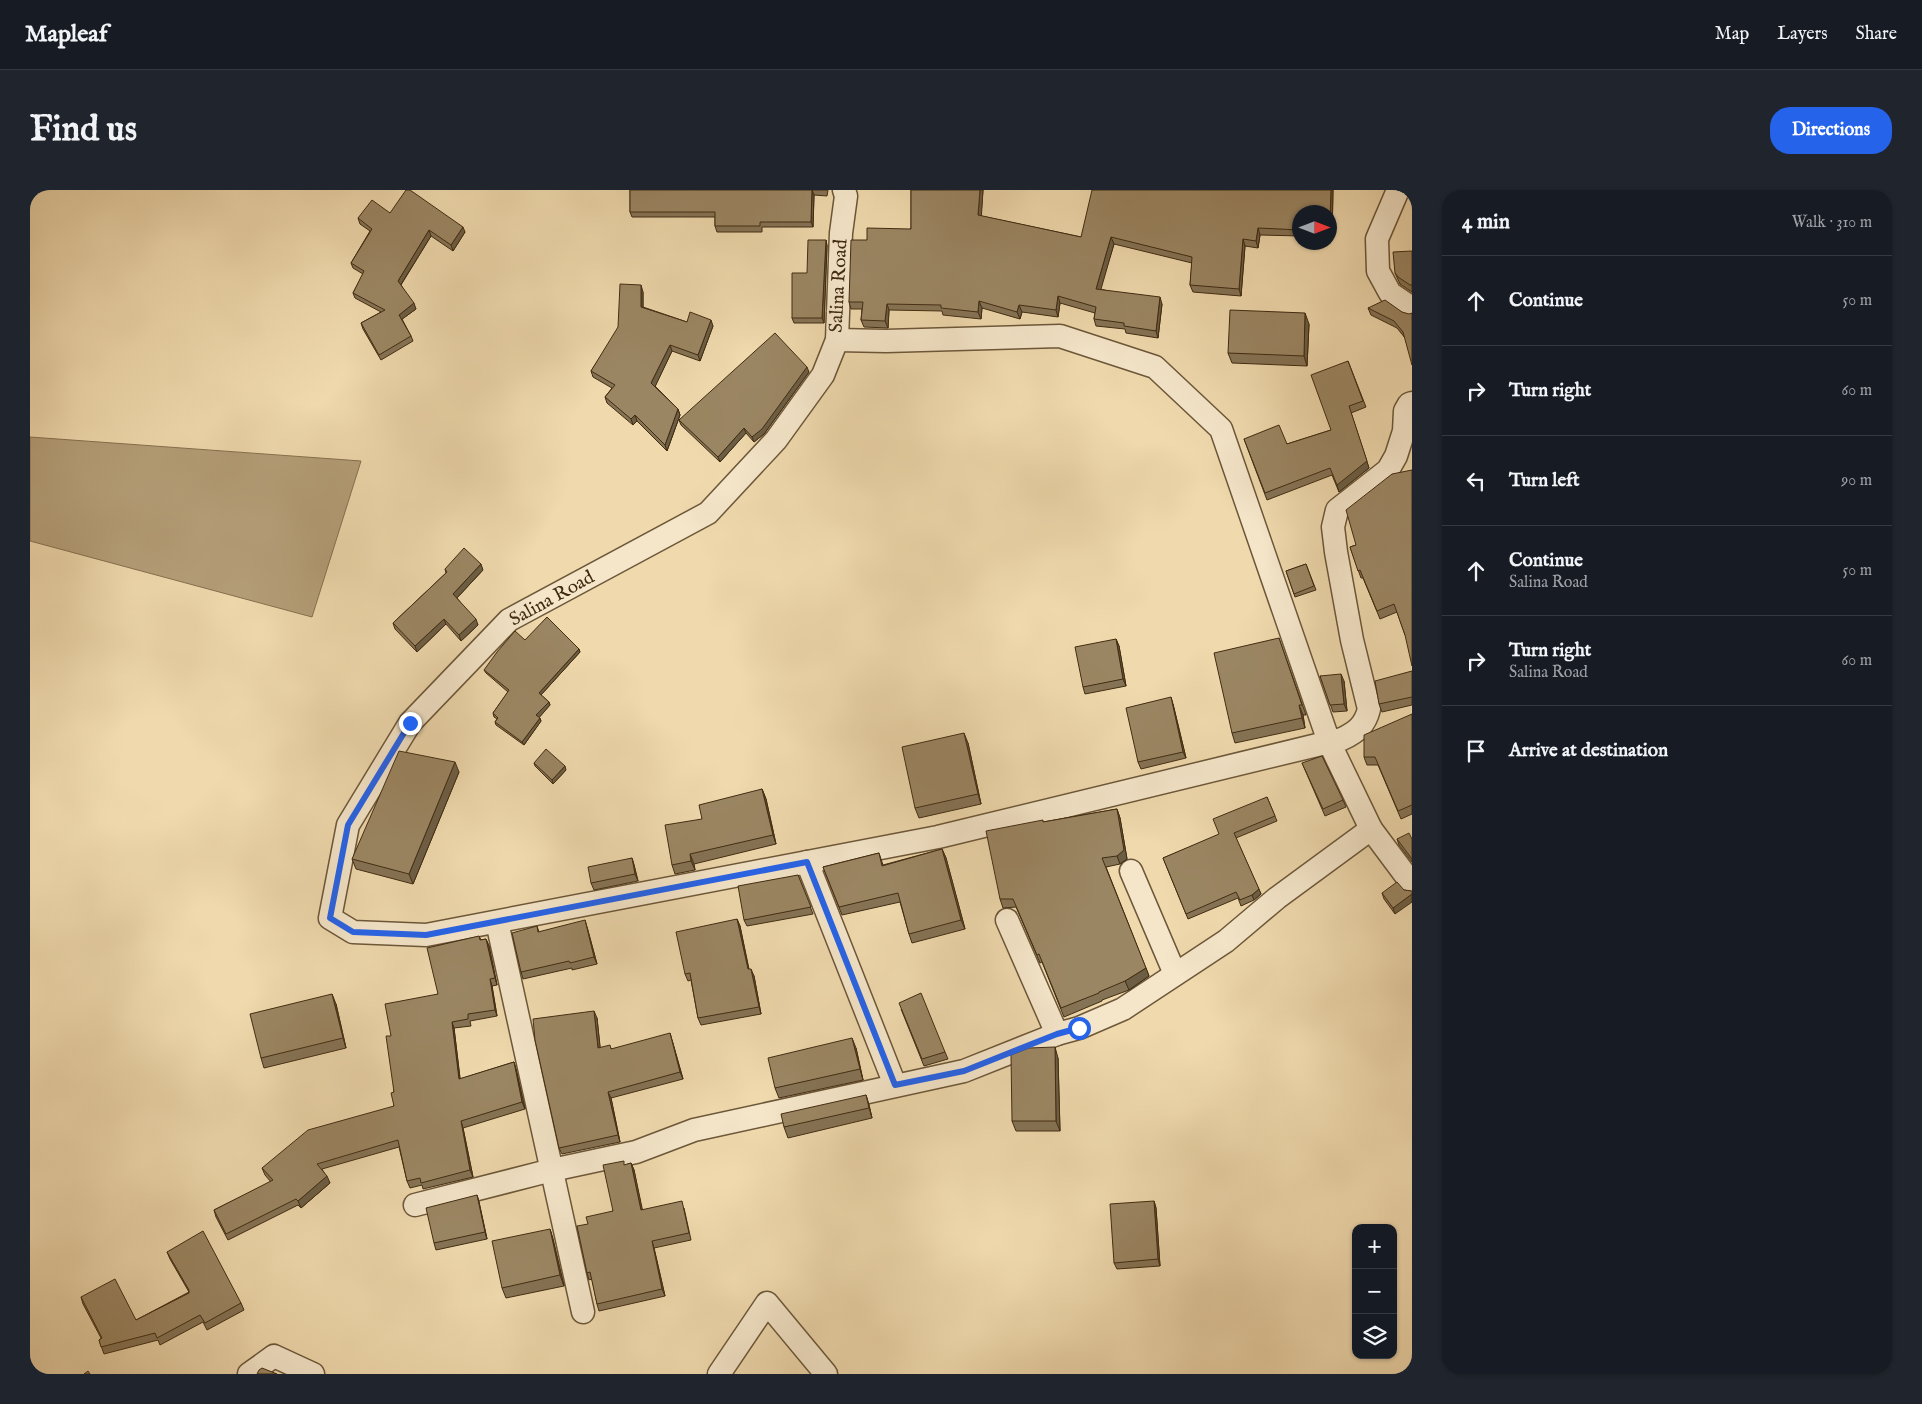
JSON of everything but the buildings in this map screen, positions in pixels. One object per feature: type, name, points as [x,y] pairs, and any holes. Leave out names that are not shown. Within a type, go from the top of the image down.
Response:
[{"type":"street","name":"Salina Road","points":[[498,922],[426,935],[353,932],[330,918],[348,825],[410,723],[509,620],[708,512],[776,440],[823,375],[837,340],[841,233],[846,196],[844,190]]},
{"type":"street","points":[[1398,190],[1377,238],[1378,271],[1390,293],[1412,308]]},
{"type":"street","points":[[837,340],[886,341],[1060,336],[1155,367],[1221,429],[1329,742],[1371,829],[1412,884]]},
{"type":"street","points":[[583,1312],[498,922],[938,837],[1342,739],[1360,729],[1369,709],[1352,640],[1333,527],[1337,510],[1388,470],[1396,456],[1404,431],[1405,411],[1412,403]]},
{"type":"street","points":[[415,1205],[552,1170],[636,1152],[694,1130],[964,1071],[1057,1034],[1079,1028],[1123,1009],[1226,940],[1277,898],[1371,829]]},
{"type":"street","points":[[807,862],[895,1085]]},
{"type":"street","points":[[1131,871],[1175,974]]},
{"type":"street","points":[[1007,920],[1057,1034]]},
{"type":"street","points":[[719,1374],[768,1303],[826,1374]]},
{"type":"street","points":[[249,1374],[274,1356],[313,1374]]},
{"type":"shaded area","points":[[30,437],[361,461],[312,617],[30,541]]},
{"type":"route","points":[[410,723],[348,825],[330,918],[353,932],[426,935],[807,862],[895,1085],[964,1071],[1057,1034],[1079,1028]]}]
